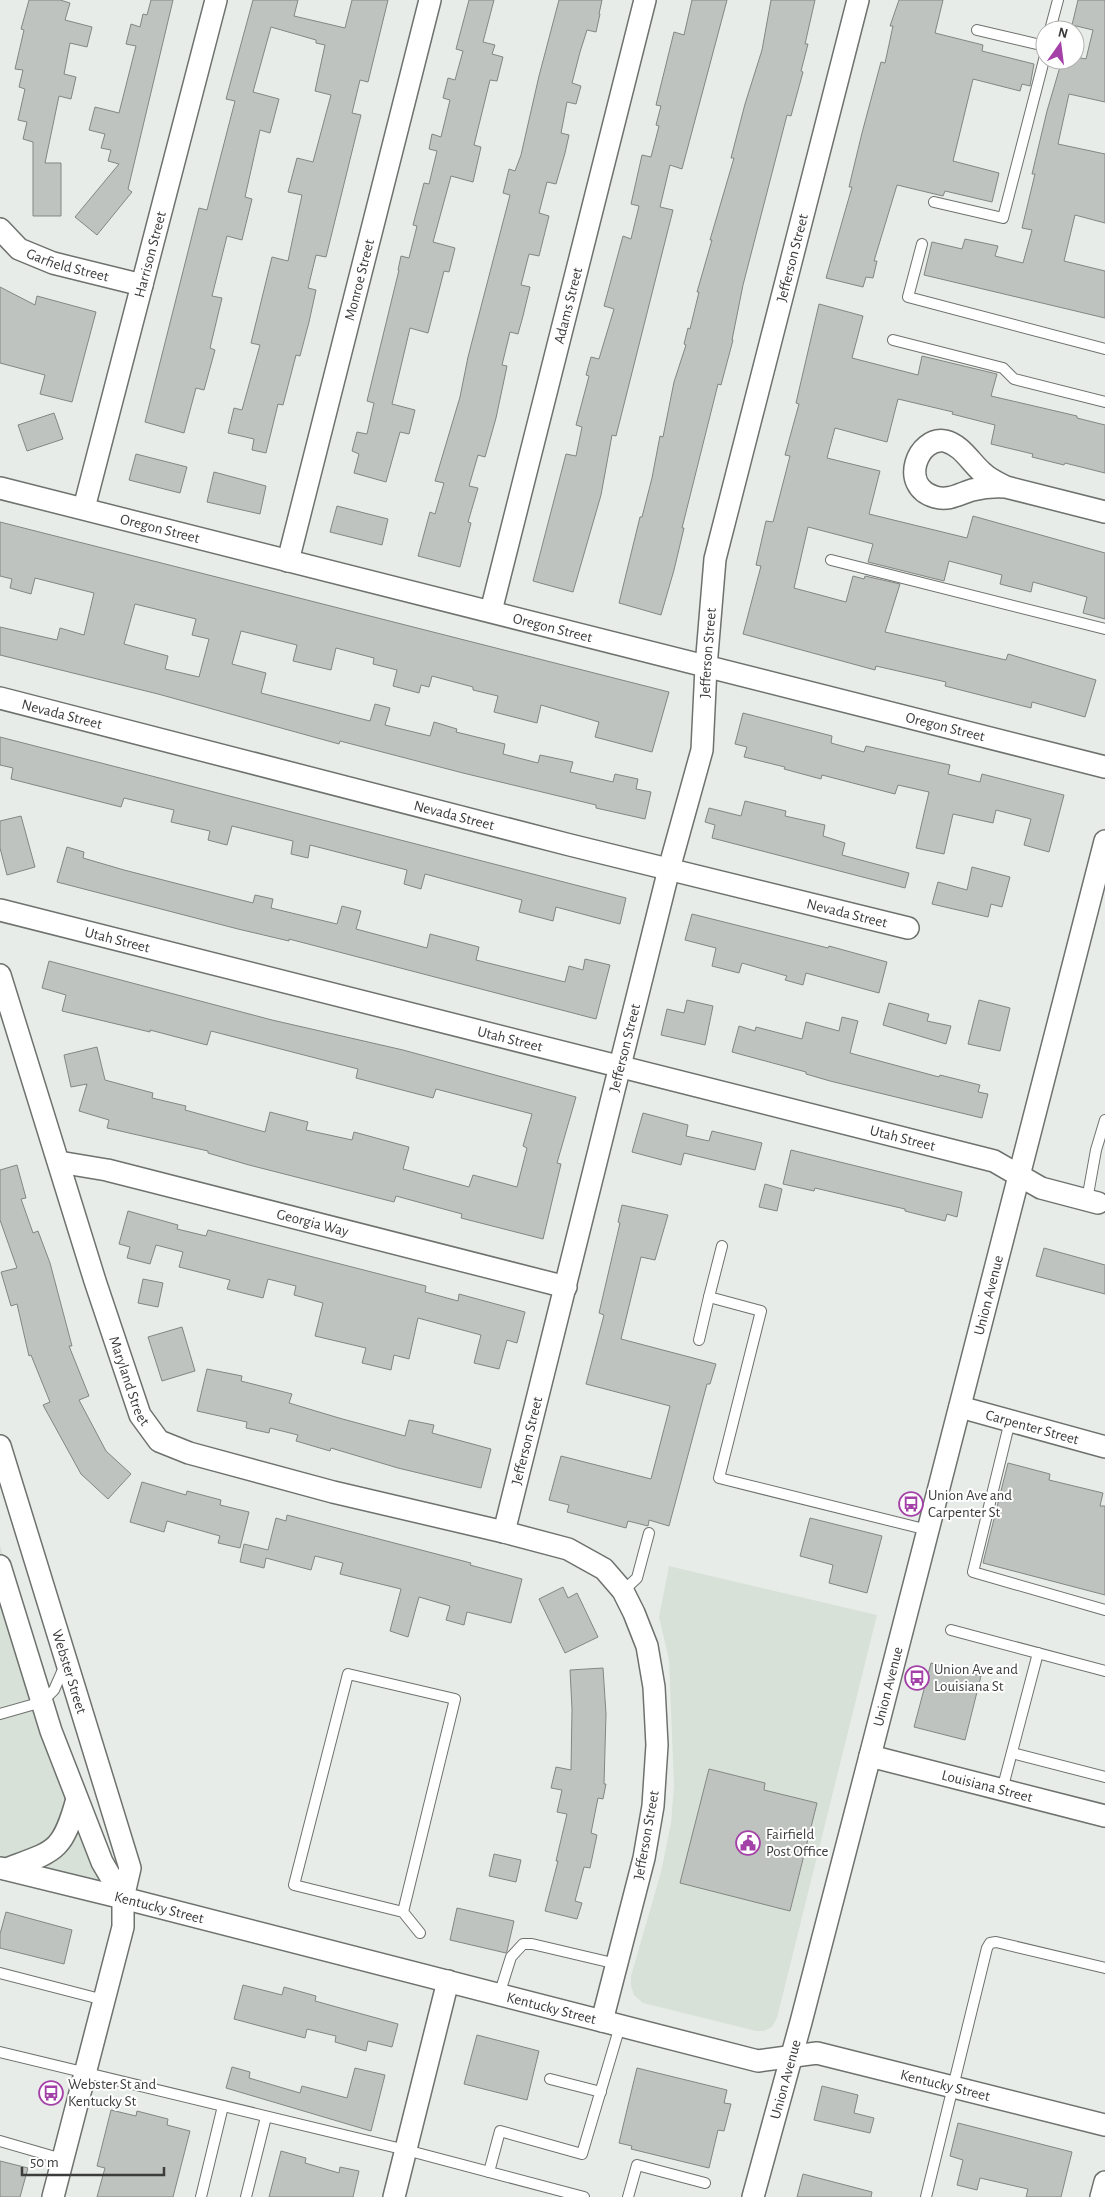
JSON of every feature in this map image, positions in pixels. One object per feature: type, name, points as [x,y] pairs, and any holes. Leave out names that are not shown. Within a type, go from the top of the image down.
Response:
[{"type":"street","name":"Harrison Street","points":[[84,508],[216,0]]},
{"type":"street","name":"Monroe Street","points":[[288,561],[430,0]]},
{"type":"street","name":"Adams Street","points":[[491,611],[645,0]]},
{"type":"street","name":"Jefferson Street","points":[[611,2023],[616,1964],[644,1858],[653,1806],[657,1745],[654,1687],[647,1646],[634,1613],[623,1592],[604,1569],[568,1549],[504,1532],[669,869],[702,750],[706,667],[715,559],[858,0]]},
{"type":"street","name":"Garfield Street","points":[[0,229],[19,249],[36,256],[54,263],[142,285]]},
{"type":"street","points":[[1006,486],[1105,512]]},
{"type":"street","name":"Oregon Street","points":[[0,488],[1105,767]]},
{"type":"street","name":"Nevada Street","points":[[0,698],[908,928]]},
{"type":"street","name":"Union Avenue","points":[[753,2197],[870,1756],[1105,841]]},
{"type":"street","name":"Utah Street","points":[[0,910],[994,1161],[1019,1175]]},
{"type":"street","name":"Maryland Street","points":[[0,975],[140,1414],[158,1441],[189,1453],[333,1492],[504,1532]]},
{"type":"street","name":"Georgia Way","points":[[59,1162],[107,1170],[566,1287]]},
{"type":"street","points":[[1019,1175],[1040,1188],[1093,1202]]},
{"type":"street","name":"Carpenter Street","points":[[960,1407],[1105,1447]]},
{"type":"street","name":"Webster Street","points":[[0,1446],[130,1868],[123,1898],[123,1927],[53,2197]]},
{"type":"street","points":[[0,1566],[42,1702],[77,1799],[102,1862],[123,1898]]},
{"type":"street","name":"Louisiana Street","points":[[870,1756],[1105,1816]]},
{"type":"street","points":[[3,1869],[54,1850],[63,1839],[71,1821],[77,1799]]},
{"type":"street","name":"Kentucky Street","points":[[3,1869],[758,2061],[817,2053],[1105,2125]]},
{"type":"street","points":[[394,2197],[448,1981]]},
{"type":"street","points":[[1101,2197],[1105,2182]]},
{"type":"lane","points":[[1053,20],[1058,0]]},
{"type":"lane","points":[[977,30],[1035,44]]},
{"type":"lane","points":[[934,202],[1003,218],[1041,70]]},
{"type":"lane","points":[[922,244],[908,298],[1105,350]]},
{"type":"lane","points":[[894,340],[1003,368],[1014,379],[1105,402]]},
{"type":"lane","points":[[831,560],[1105,629]]},
{"type":"lane","points":[[1093,1202],[1096,1150],[1105,1120]]},
{"type":"lane","points":[[699,1340],[722,1246]]},
{"type":"lane","points":[[709,1297],[761,1311],[719,1478],[928,1530]]},
{"type":"lane","points":[[1010,1421],[973,1572],[1105,1610]]},
{"type":"lane","points":[[623,1592],[637,1578],[649,1533]]},
{"type":"lane","points":[[951,1630],[1105,1671]]},
{"type":"lane","points":[[1002,1790],[1038,1653]]},
{"type":"lane","points":[[0,1714],[42,1702],[54,1690],[67,1662]]},
{"type":"lane","points":[[403,1912],[455,1699],[348,1674],[294,1885],[403,1912],[420,1933]]},
{"type":"lane","points":[[1012,1753],[1105,1777]]},
{"type":"lane","points":[[926,2197],[987,1948],[990,1943],[996,1942],[1105,1968]]},
{"type":"lane","points":[[499,1994],[511,1957],[524,1944],[532,1944],[616,1964]]},
{"type":"lane","points":[[0,1973],[104,2000]]},
{"type":"lane","points":[[489,2172],[500,2131],[582,2154],[600,2092],[611,2023]]},
{"type":"lane","points":[[0,2052],[84,2074],[406,2150],[584,2197]]},
{"type":"lane","points":[[550,2079],[600,2092]]},
{"type":"lane","points":[[200,2197],[223,2106]]},
{"type":"lane","points":[[246,2197],[266,2117]]},
{"type":"lane","points":[[0,2141],[62,2159]]},
{"type":"lane","points":[[628,2197],[637,2166],[705,2183]]},
{"type":"shaded area","points":[[0,1545],[101,1885],[0,1860]]},
{"type":"shaded area","points":[[669,1566],[877,1615],[777,2018],[772,2027],[764,2031],[756,2031],[643,2003],[634,1995],[631,1986],[631,1976],[661,1872],[671,1823],[674,1786],[669,1660],[659,1617]]},
{"type":"building","points":[[29,0],[60,0],[70,3],[65,20],[92,27],[87,47],[70,43],[64,74],[76,77],[71,99],[59,96],[45,163],[61,163],[61,216],[33,216],[33,142],[23,139],[27,122],[18,120],[25,89],[19,87],[23,70],[15,69],[24,30],[21,29]]},
{"type":"building","points":[[151,0],[173,0],[128,189],[132,192],[97,235],[75,217],[119,164],[108,161],[111,150],[101,148],[105,134],[89,130],[95,107],[119,113],[136,46],[126,44],[131,24],[140,27],[143,14],[147,15]]},
{"type":"building","points":[[253,0],[298,0],[294,16],[345,28],[352,0],[388,0],[368,82],[360,80],[352,113],[361,115],[326,257],[316,255],[308,288],[316,290],[300,356],[296,355],[283,405],[278,404],[266,453],[252,450],[254,439],[228,433],[234,408],[242,410],[260,345],[251,343],[272,257],[288,261],[302,195],[288,192],[297,158],[313,162],[331,95],[315,91],[325,45],[316,43],[316,40],[271,27],[253,92],[279,99],[270,133],[260,130],[245,197],[252,199],[242,240],[227,236],[212,296],[222,298],[210,348],[215,350],[204,390],[196,388],[184,433],[145,422],[199,208],[207,210],[235,101],[226,99]]},
{"type":"building","points":[[469,0],[494,0],[483,42],[495,45],[492,54],[503,57],[497,81],[490,80],[474,145],[481,147],[473,182],[451,176],[433,242],[455,248],[449,272],[444,271],[428,333],[410,328],[392,404],[415,410],[409,434],[400,432],[386,482],[354,473],[359,454],[352,451],[357,432],[367,434],[374,403],[367,401],[401,256],[409,258],[417,226],[413,225],[424,183],[429,184],[437,151],[429,149],[432,134],[441,137],[450,100],[443,98],[448,78],[455,80],[463,51],[456,49]]},
{"type":"building","points":[[559,0],[602,0],[596,32],[587,30],[572,83],[581,86],[576,104],[567,102],[561,133],[569,135],[565,153],[556,184],[547,182],[539,213],[549,216],[539,256],[529,254],[521,285],[530,287],[518,334],[510,332],[502,365],[507,366],[496,418],[485,457],[478,455],[469,486],[478,488],[468,522],[471,523],[460,567],[418,556],[430,512],[435,514],[444,483],[435,481],[460,397],[468,357],[510,195],[503,193],[509,169],[515,171],[521,155]]},
{"type":"building","points":[[692,0],[727,0],[682,169],[670,165],[660,207],[673,210],[616,436],[612,435],[601,495],[573,592],[533,581],[566,454],[576,456],[582,427],[576,425],[589,376],[586,375],[591,357],[599,359],[614,309],[604,306],[623,236],[631,239],[639,206],[631,204],[642,155],[651,157],[659,126],[656,125],[661,106],[656,105],[674,32],[684,35]]},
{"type":"building","points":[[771,0],[815,0],[805,44],[808,44],[801,71],[803,72],[791,116],[787,115],[743,285],[733,340],[721,385],[718,384],[682,528],[684,528],[674,570],[661,615],[619,603],[640,517],[642,517],[652,478],[660,436],[663,437],[674,382],[686,345],[684,344],[688,328],[690,329],[699,292],[697,292],[712,240],[710,240],[734,158],[731,158],[762,50]]},
{"type":"building","points":[[899,0],[943,0],[935,33],[983,45],[982,51],[1034,64],[1030,86],[1022,84],[1020,91],[973,79],[953,161],[999,173],[992,202],[945,191],[943,196],[897,185],[874,261],[877,261],[873,278],[866,277],[863,287],[826,278],[852,187],[849,187],[881,62],[885,63],[893,26],[890,26]]},
{"type":"building","points":[[1078,0],[1105,0],[1105,102],[1069,94],[1058,144],[1105,154],[1105,223],[1075,215],[1064,261],[1105,271],[1105,318],[924,275],[932,242],[962,249],[965,239],[998,246],[995,256],[1023,263],[1032,230],[1022,228],[1035,174],[1032,174],[1059,70],[1085,70],[1085,59],[1093,30],[1085,28],[1085,20],[1073,20]]},
{"type":"building","points":[[0,287],[35,305],[37,296],[96,312],[72,402],[40,394],[45,375],[0,363]]},
{"type":"building","points":[[819,304],[863,316],[852,358],[918,375],[922,356],[997,374],[991,396],[1077,416],[1077,418],[1105,425],[1105,473],[1032,457],[1033,454],[991,444],[995,425],[952,414],[953,412],[898,399],[887,442],[835,428],[827,458],[880,471],[869,514],[967,538],[973,516],[1105,553],[1105,619],[1083,613],[1087,597],[1033,582],[1031,592],[1000,584],[1002,575],[949,561],[944,581],[868,562],[873,544],[808,527],[794,588],[846,602],[853,576],[864,579],[865,576],[900,584],[885,632],[1006,660],[1008,654],[1096,680],[1085,717],[1032,702],[1031,708],[945,686],[946,682],[876,666],[875,670],[743,634],[761,566],[756,565],[766,521],[773,522],[790,456],[785,455],[799,404],[796,403]]},
{"type":"building","points":[[54,413],[63,439],[27,451],[18,425]]},
{"type":"building","points":[[136,454],[187,467],[180,493],[129,480]]},
{"type":"building","points":[[214,472],[266,486],[260,514],[207,502]]},
{"type":"building","points":[[337,506],[388,519],[382,545],[330,532]]},
{"type":"building","points":[[0,522],[669,692],[652,752],[595,737],[599,722],[541,705],[537,723],[494,712],[498,696],[473,690],[473,687],[432,676],[429,687],[421,685],[419,693],[393,686],[397,670],[373,664],[374,658],[336,648],[331,670],[293,661],[297,645],[241,631],[232,664],[266,673],[261,693],[370,721],[375,704],[390,708],[385,725],[430,736],[434,722],[457,729],[456,732],[505,744],[503,754],[538,763],[540,755],[573,762],[570,772],[613,782],[615,774],[638,779],[636,789],[651,792],[645,819],[340,741],[339,744],[158,694],[0,655],[0,627],[57,640],[60,628],[84,635],[94,593],[35,578],[31,594],[10,588],[12,579],[0,576]],"holes":[[[135,604],[196,619],[192,635],[209,639],[199,677],[165,669],[168,656],[124,644]]]},
{"type":"building","points":[[743,713],[832,736],[831,743],[864,752],[866,746],[950,765],[948,774],[980,782],[982,774],[1064,795],[1049,852],[1024,845],[1031,819],[996,810],[993,823],[953,814],[944,854],[916,848],[929,792],[898,785],[895,794],[822,775],[821,779],[784,769],[785,767],[744,757],[747,747],[735,744]]},
{"type":"building","points":[[0,737],[626,898],[620,924],[556,907],[553,921],[519,912],[522,900],[425,874],[421,889],[404,884],[407,870],[310,845],[308,858],[291,854],[293,841],[232,826],[227,845],[208,840],[210,831],[171,822],[174,810],[124,798],[121,807],[11,779],[13,768],[0,765]]},
{"type":"building","points":[[745,801],[786,811],[785,816],[825,825],[823,836],[845,843],[842,855],[909,873],[905,888],[712,838],[715,825],[705,822],[709,808],[741,816]]},
{"type":"building","points":[[21,816],[35,867],[7,875],[0,848],[0,821]]},
{"type":"building","points":[[67,847],[84,852],[83,858],[253,903],[255,895],[273,899],[271,908],[337,924],[342,906],[361,911],[356,929],[427,948],[430,934],[479,947],[476,960],[565,982],[569,966],[583,970],[585,959],[610,965],[596,1019],[289,939],[289,941],[238,929],[57,882]]},
{"type":"building","points":[[972,867],[1010,877],[1002,907],[991,904],[988,917],[932,904],[938,882],[967,890]]},
{"type":"building","points":[[692,914],[828,948],[829,946],[887,962],[879,993],[806,973],[803,985],[785,980],[787,976],[742,963],[739,973],[712,966],[716,948],[685,940]]},
{"type":"building","points":[[49,961],[272,1020],[403,1050],[576,1097],[557,1163],[561,1164],[543,1239],[461,1218],[462,1214],[396,1196],[394,1202],[249,1165],[208,1153],[208,1151],[107,1128],[109,1120],[79,1111],[87,1084],[71,1087],[64,1055],[97,1047],[105,1080],[153,1093],[152,1098],[186,1106],[185,1110],[265,1132],[270,1112],[308,1122],[306,1130],[352,1140],[354,1132],[409,1147],[403,1169],[469,1187],[473,1175],[517,1187],[527,1148],[523,1146],[532,1114],[436,1089],[433,1098],[356,1078],[358,1069],[211,1031],[207,1045],[150,1030],[150,1032],[62,1011],[66,995],[42,988]]},
{"type":"building","points":[[687,1000],[713,1006],[705,1045],[661,1035],[667,1009],[684,1013]]},
{"type":"building","points":[[979,1000],[1010,1008],[1000,1051],[968,1044]]},
{"type":"building","points":[[889,1003],[929,1014],[927,1021],[951,1026],[946,1044],[883,1025]]},
{"type":"building","points":[[842,1017],[858,1021],[850,1053],[939,1077],[940,1075],[980,1085],[978,1092],[988,1094],[982,1118],[830,1081],[806,1074],[806,1072],[732,1052],[739,1026],[755,1031],[756,1027],[802,1039],[806,1022],[839,1031]]},
{"type":"building","points":[[643,1113],[688,1125],[686,1136],[709,1141],[712,1131],[762,1143],[755,1170],[684,1153],[681,1165],[632,1152]]},
{"type":"building","points":[[791,1150],[962,1192],[957,1217],[947,1214],[945,1221],[905,1211],[905,1209],[815,1188],[814,1191],[783,1184]]},
{"type":"building","points":[[17,1165],[26,1198],[21,1199],[33,1233],[38,1231],[50,1263],[72,1346],[69,1346],[89,1396],[79,1400],[106,1451],[131,1474],[108,1499],[81,1474],[43,1405],[50,1402],[31,1355],[29,1356],[17,1304],[11,1306],[1,1272],[17,1268],[0,1220],[0,1170]]},
{"type":"building","points":[[765,1184],[782,1189],[777,1211],[759,1207]]},
{"type":"building","points":[[622,1205],[668,1215],[655,1260],[641,1257],[621,1339],[716,1364],[710,1384],[707,1384],[669,1526],[649,1520],[648,1526],[628,1521],[626,1528],[567,1512],[569,1505],[549,1500],[561,1456],[651,1479],[670,1406],[586,1384],[604,1315],[599,1313],[620,1223],[618,1222]]},
{"type":"building","points":[[128,1211],[178,1225],[177,1229],[206,1236],[208,1230],[426,1286],[425,1292],[458,1301],[459,1294],[525,1312],[517,1343],[507,1340],[499,1369],[474,1363],[481,1335],[418,1318],[409,1359],[394,1355],[391,1370],[362,1363],[366,1348],[315,1336],[323,1303],[294,1295],[296,1286],[268,1279],[263,1298],[227,1289],[230,1280],[179,1267],[183,1252],[156,1245],[150,1264],[127,1258],[130,1247],[119,1244]]},
{"type":"building","points":[[1044,1248],[1105,1265],[1105,1294],[1036,1276]]},
{"type":"building","points":[[143,1279],[163,1283],[158,1307],[138,1303]]},
{"type":"building","points":[[182,1327],[195,1371],[162,1381],[148,1337]]},
{"type":"building","points":[[207,1369],[242,1376],[241,1381],[292,1394],[289,1403],[339,1418],[405,1436],[409,1420],[434,1425],[432,1433],[491,1449],[481,1488],[398,1468],[331,1448],[330,1451],[296,1441],[298,1435],[270,1428],[269,1433],[246,1428],[247,1422],[197,1411]]},
{"type":"building","points":[[1008,1463],[1050,1474],[1049,1480],[1103,1493],[1100,1506],[1105,1506],[1105,1595],[983,1563]]},
{"type":"building","points":[[142,1482],[186,1495],[187,1491],[221,1500],[220,1505],[249,1512],[240,1548],[218,1543],[220,1536],[167,1521],[164,1532],[130,1522]]},
{"type":"building","points":[[287,1515],[471,1563],[470,1565],[522,1579],[511,1623],[467,1612],[464,1625],[446,1620],[450,1606],[419,1597],[408,1637],[390,1631],[401,1589],[340,1574],[343,1563],[315,1556],[311,1570],[266,1558],[264,1568],[240,1562],[244,1544],[268,1550],[276,1518],[286,1521]]},
{"type":"building","points":[[810,1518],[882,1536],[867,1593],[829,1583],[833,1565],[800,1556]]},
{"type":"building","points":[[563,1587],[568,1598],[577,1593],[598,1637],[565,1653],[539,1599]]},
{"type":"building","points":[[931,1663],[981,1676],[965,1740],[914,1727]]},
{"type":"building","points":[[603,1668],[606,1714],[604,1784],[606,1784],[603,1799],[598,1798],[591,1833],[597,1835],[590,1868],[584,1867],[575,1901],[582,1903],[577,1919],[545,1911],[558,1861],[556,1861],[567,1814],[557,1812],[562,1790],[551,1788],[556,1767],[571,1770],[572,1709],[570,1670]]},
{"type":"building","name":"Fairfield Post Office","points":[[709,1769],[765,1783],[764,1790],[817,1803],[790,1911],[680,1883]]},
{"type":"building","points":[[494,1854],[521,1860],[516,1882],[489,1876]]},
{"type":"building","points":[[457,1908],[514,1921],[506,1953],[450,1940]]},
{"type":"building","points":[[6,1912],[72,1930],[64,1964],[0,1948],[0,1934]]},
{"type":"building","points":[[243,1985],[282,1995],[284,1987],[316,1996],[315,2001],[398,2024],[392,2047],[368,2041],[366,2051],[335,2042],[336,2036],[307,2029],[305,2038],[234,2019]]},
{"type":"building","points":[[477,2035],[539,2051],[527,2100],[464,2084]]},
{"type":"building","points":[[232,2067],[250,2072],[249,2078],[300,2093],[302,2086],[347,2098],[355,2068],[385,2075],[371,2131],[226,2088]]},
{"type":"building","points":[[637,2068],[727,2090],[724,2103],[731,2104],[724,2131],[718,2130],[709,2168],[631,2149],[632,2146],[619,2143]]},
{"type":"building","points":[[822,2086],[858,2095],[854,2113],[874,2118],[870,2133],[814,2120]]},
{"type":"building","points":[[111,2110],[136,2116],[137,2111],[168,2119],[167,2125],[190,2131],[173,2197],[97,2197],[105,2168],[97,2166]]},
{"type":"building","points":[[958,2123],[1072,2152],[1061,2197],[1026,2197],[1028,2189],[980,2178],[977,2190],[957,2185],[963,2160],[950,2156]]},
{"type":"building","points":[[281,2151],[306,2158],[305,2163],[339,2173],[340,2167],[359,2171],[353,2197],[269,2197]]},
{"type":"building","points":[[0,2161],[28,2168],[20,2197],[0,2197]]},
{"type":"building","points":[[803,2174],[872,2192],[871,2197],[797,2197]]},
{"type":"place","name":"Union Ave and Carpenter St","points":[[911,1504]]},
{"type":"place","name":"Union Ave and Louisiana St","points":[[917,1678]]},
{"type":"place","name":"Fairfield Post Office","points":[[748,1843]]},
{"type":"place","name":"Webster St and Kentucky St","points":[[51,2093]]}]
